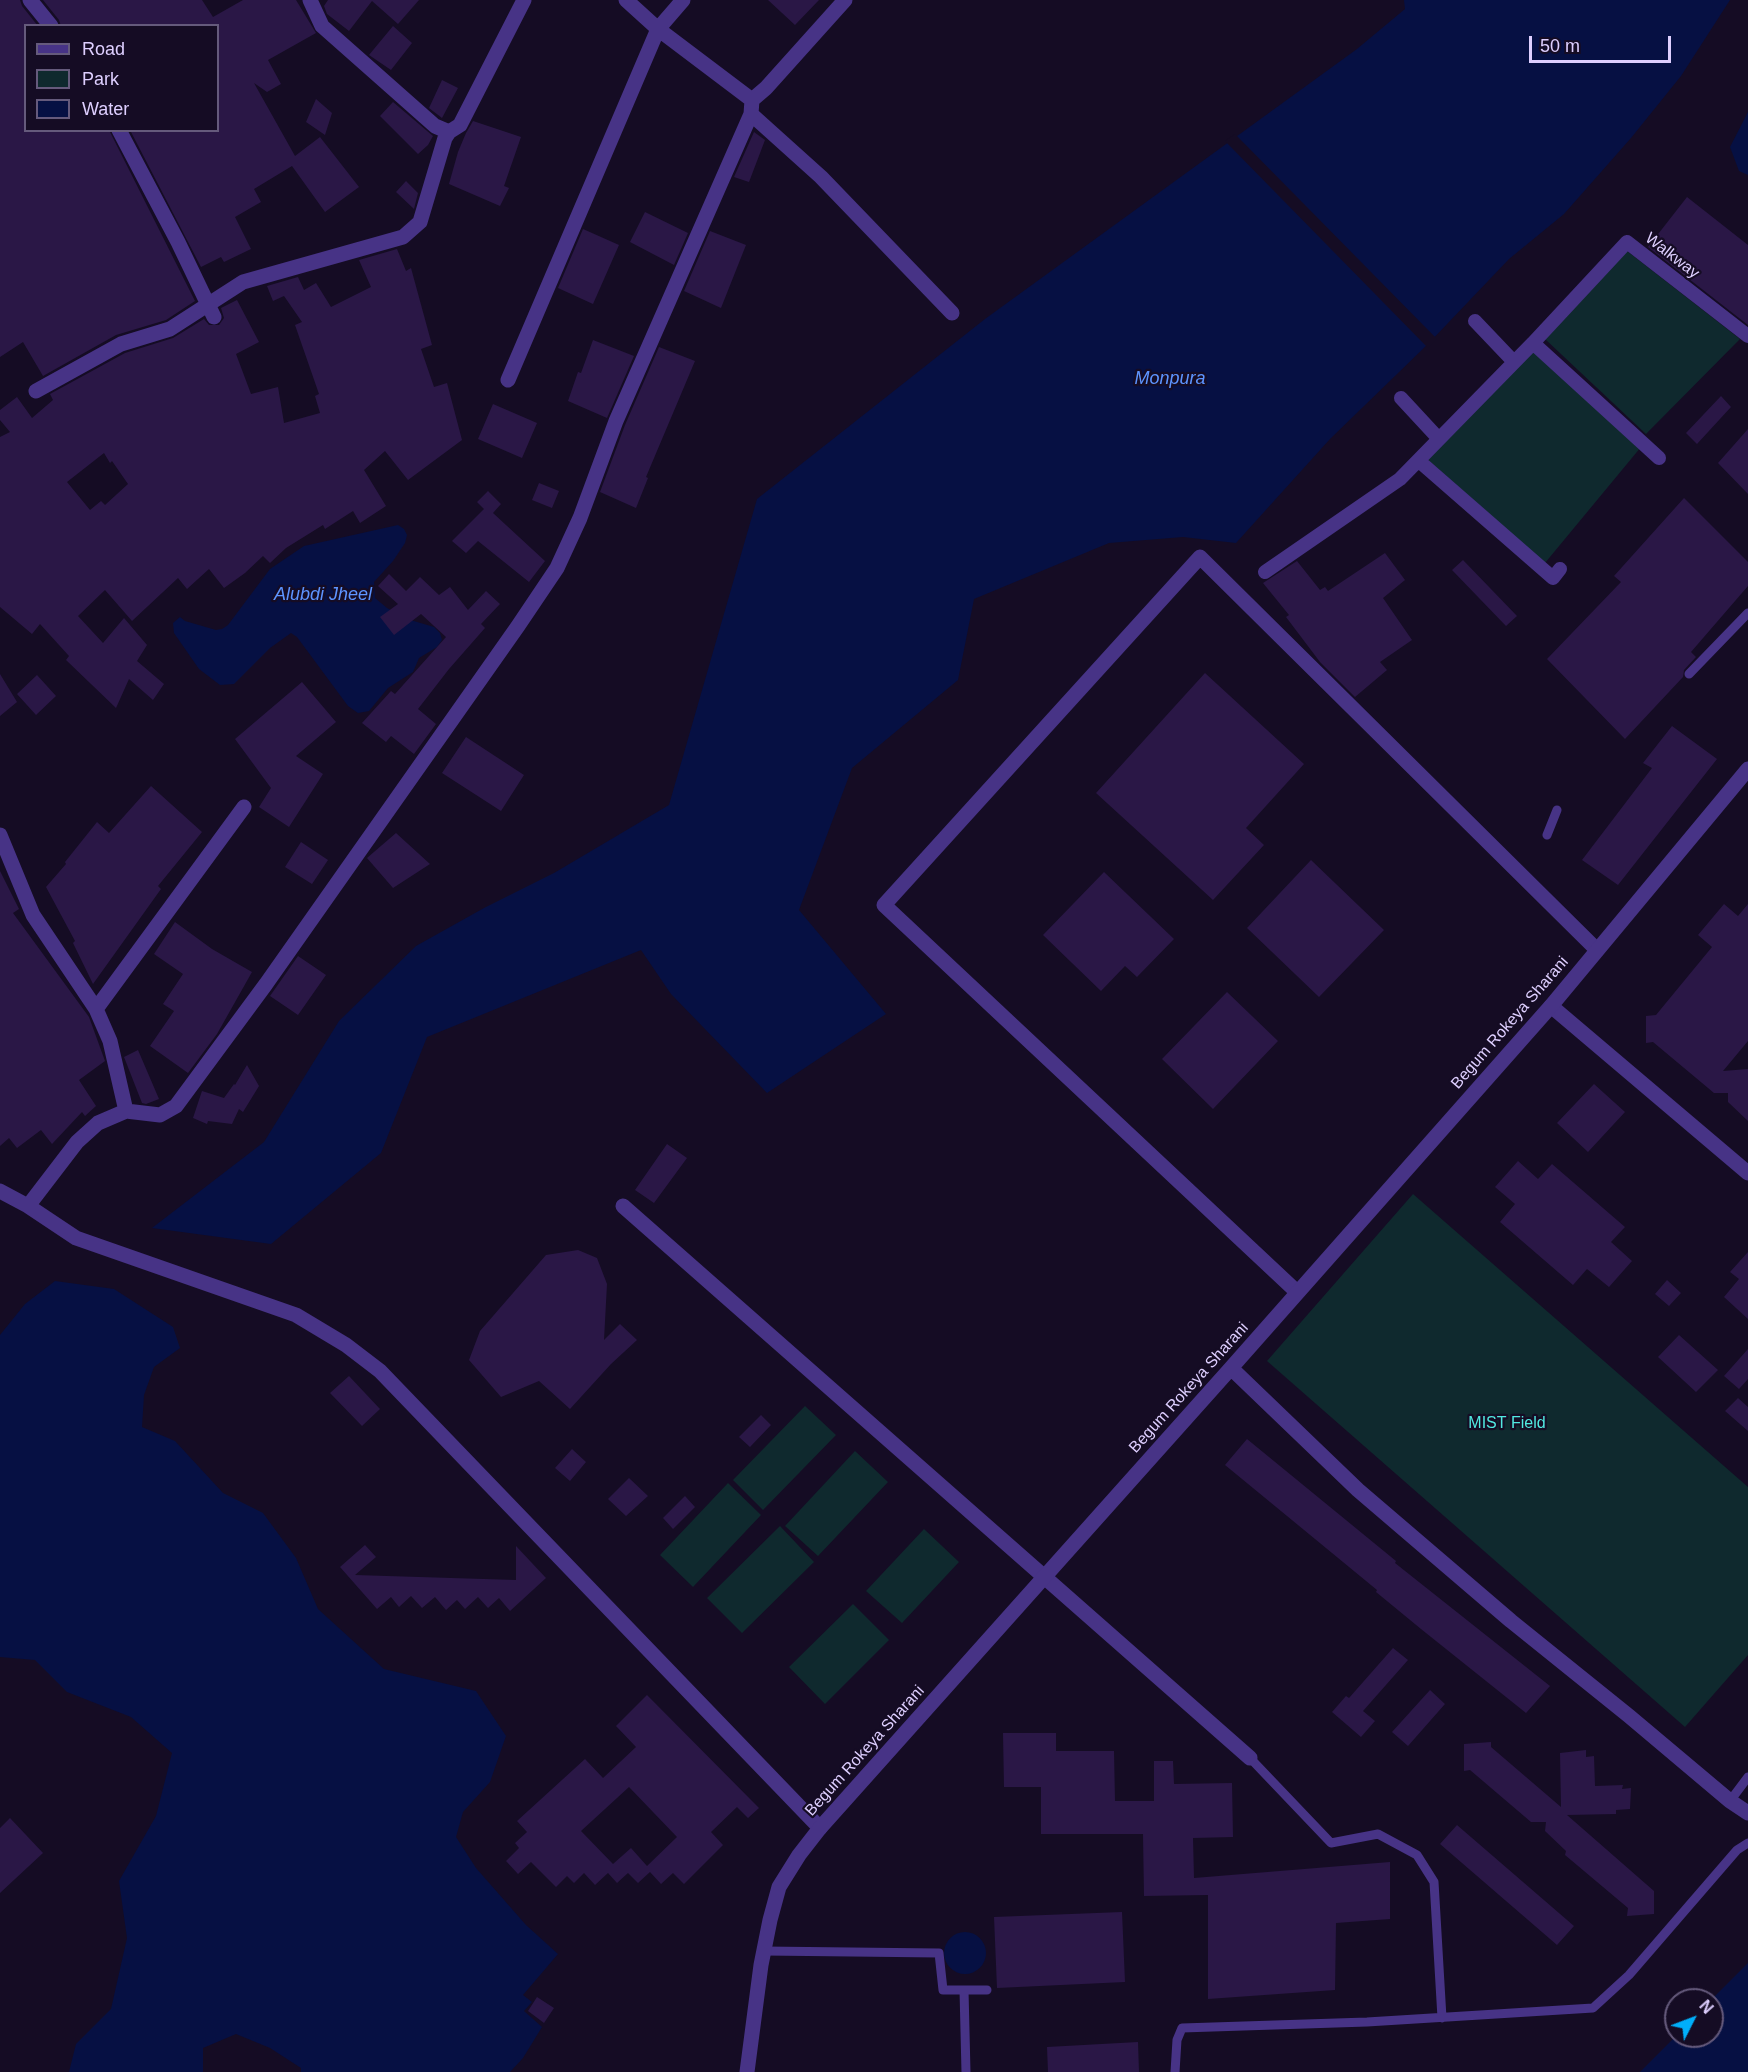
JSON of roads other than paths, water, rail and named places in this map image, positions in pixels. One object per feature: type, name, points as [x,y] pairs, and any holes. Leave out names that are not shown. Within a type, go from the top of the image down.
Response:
[{"type":"street","points":[[30,0],[49,24]]},
{"type":"street","points":[[310,0],[322,26],[435,126],[449,132]]},
{"type":"street","points":[[36,391],[121,344],[170,329],[212,311],[243,282],[403,237],[420,222],[445,138],[449,132],[460,125],[524,0]]},
{"type":"street","points":[[626,0],[751,107],[952,314]]},
{"type":"street","points":[[508,380],[658,29],[683,0]]},
{"type":"street","points":[[28,1206],[77,1142],[98,1124],[126,1111],[160,1115],[176,1106],[266,984],[557,568],[580,518],[616,421],[751,107],[845,0]]},
{"type":"street","points":[[120,132],[212,311]]},
{"type":"street","name":"Walkway","points":[[1265,572],[1401,479],[1627,242],[1748,336]]},
{"type":"street","points":[[1475,321],[1514,362]]},
{"type":"street","points":[[1533,343],[1659,458]]},
{"type":"street","points":[[1401,398],[1439,439]]},
{"type":"street","points":[[1419,461],[1553,578],[1560,569]]},
{"type":"street","points":[[1297,1292],[884,905],[1200,556],[1597,950]]},
{"type":"street","name":"Begum Rokeya Sharani","points":[[747,2072],[764,1951],[779,1887],[799,1855],[820,1828],[1551,1006],[1748,770]]},
{"type":"street","points":[[96,1009],[244,807]]},
{"type":"street","points":[[0,835],[33,915],[96,1009],[110,1041],[126,1111]]},
{"type":"street","points":[[1551,1006],[1748,1173]]},
{"type":"street","points":[[0,1191],[28,1206],[76,1238],[296,1315],[346,1345],[380,1371],[820,1828]]},
{"type":"street","points":[[623,1206],[1250,1758]]},
{"type":"street","points":[[1231,1368],[1358,1490],[1511,1621],[1730,1801],[1748,1813]]},
{"type":"lane","points":[[1689,674],[1748,613]]},
{"type":"lane","points":[[1547,835],[1557,810]]},
{"type":"lane","points":[[1250,1758],[1331,1842],[1378,1834],[1417,1855],[1434,1882],[1442,2018]]},
{"type":"lane","points":[[1730,1801],[1748,1777]]},
{"type":"lane","points":[[1175,2072],[1177,2040],[1182,2028],[1442,2018],[1593,2008],[1629,1975],[1737,1850],[1748,1843]]},
{"type":"lane","points":[[764,1951],[939,1953],[943,1990],[987,1990]]},
{"type":"lane","points":[[964,1990],[966,2072]]},
{"type":"water","name":"Monpura","points":[[1404,0],[1730,0],[1681,76],[1631,138],[1564,214],[1509,259],[1428,344],[1330,439],[1236,543],[1183,537],[1109,543],[974,599],[958,680],[852,768],[799,910],[886,1014],[767,1093],[671,994],[641,950],[427,1037],[381,1153],[271,1244],[152,1228],[264,1142],[339,1021],[416,946],[554,873],[669,805],[757,499],[985,319],[1357,49],[1405,9]]},
{"type":"water","points":[[1748,112],[1748,175],[1739,171],[1730,147]]},
{"type":"water","name":"Alubdi Jheel","points":[[398,525],[407,535],[405,543],[393,561],[374,582],[375,598],[407,619],[434,627],[440,633],[442,640],[437,647],[419,658],[413,672],[388,688],[369,711],[358,713],[348,706],[297,637],[291,633],[270,648],[234,684],[220,685],[199,669],[174,633],[173,623],[180,617],[185,621],[216,630],[228,625],[270,569],[304,546]]},
{"type":"water","points":[[55,1281],[114,1289],[173,1327],[180,1348],[154,1367],[144,1395],[142,1427],[175,1441],[223,1493],[263,1513],[296,1558],[318,1609],[384,1669],[476,1691],[506,1736],[490,1782],[463,1812],[456,1837],[476,1868],[526,1925],[558,1954],[523,1995],[532,2002],[524,2011],[542,2027],[523,2058],[510,2072],[301,2072],[301,2068],[270,2048],[236,2034],[203,2048],[203,2072],[69,2072],[76,2044],[111,2009],[127,1938],[119,1881],[156,1816],[172,1753],[131,1717],[67,1692],[35,1660],[0,1657],[0,1335],[25,1304]]},
{"type":"water","points":[[965,1932],[980,1938],[986,1953],[980,1968],[965,1974],[950,1968],[944,1953],[950,1938]]},
{"type":"water","points":[[1748,1963],[1748,2072],[1640,2072],[1664,2048],[1724,2048],[1723,1988]]},
{"type":"park label","name":"MIST Field","points":[[1507,1424]]}]
